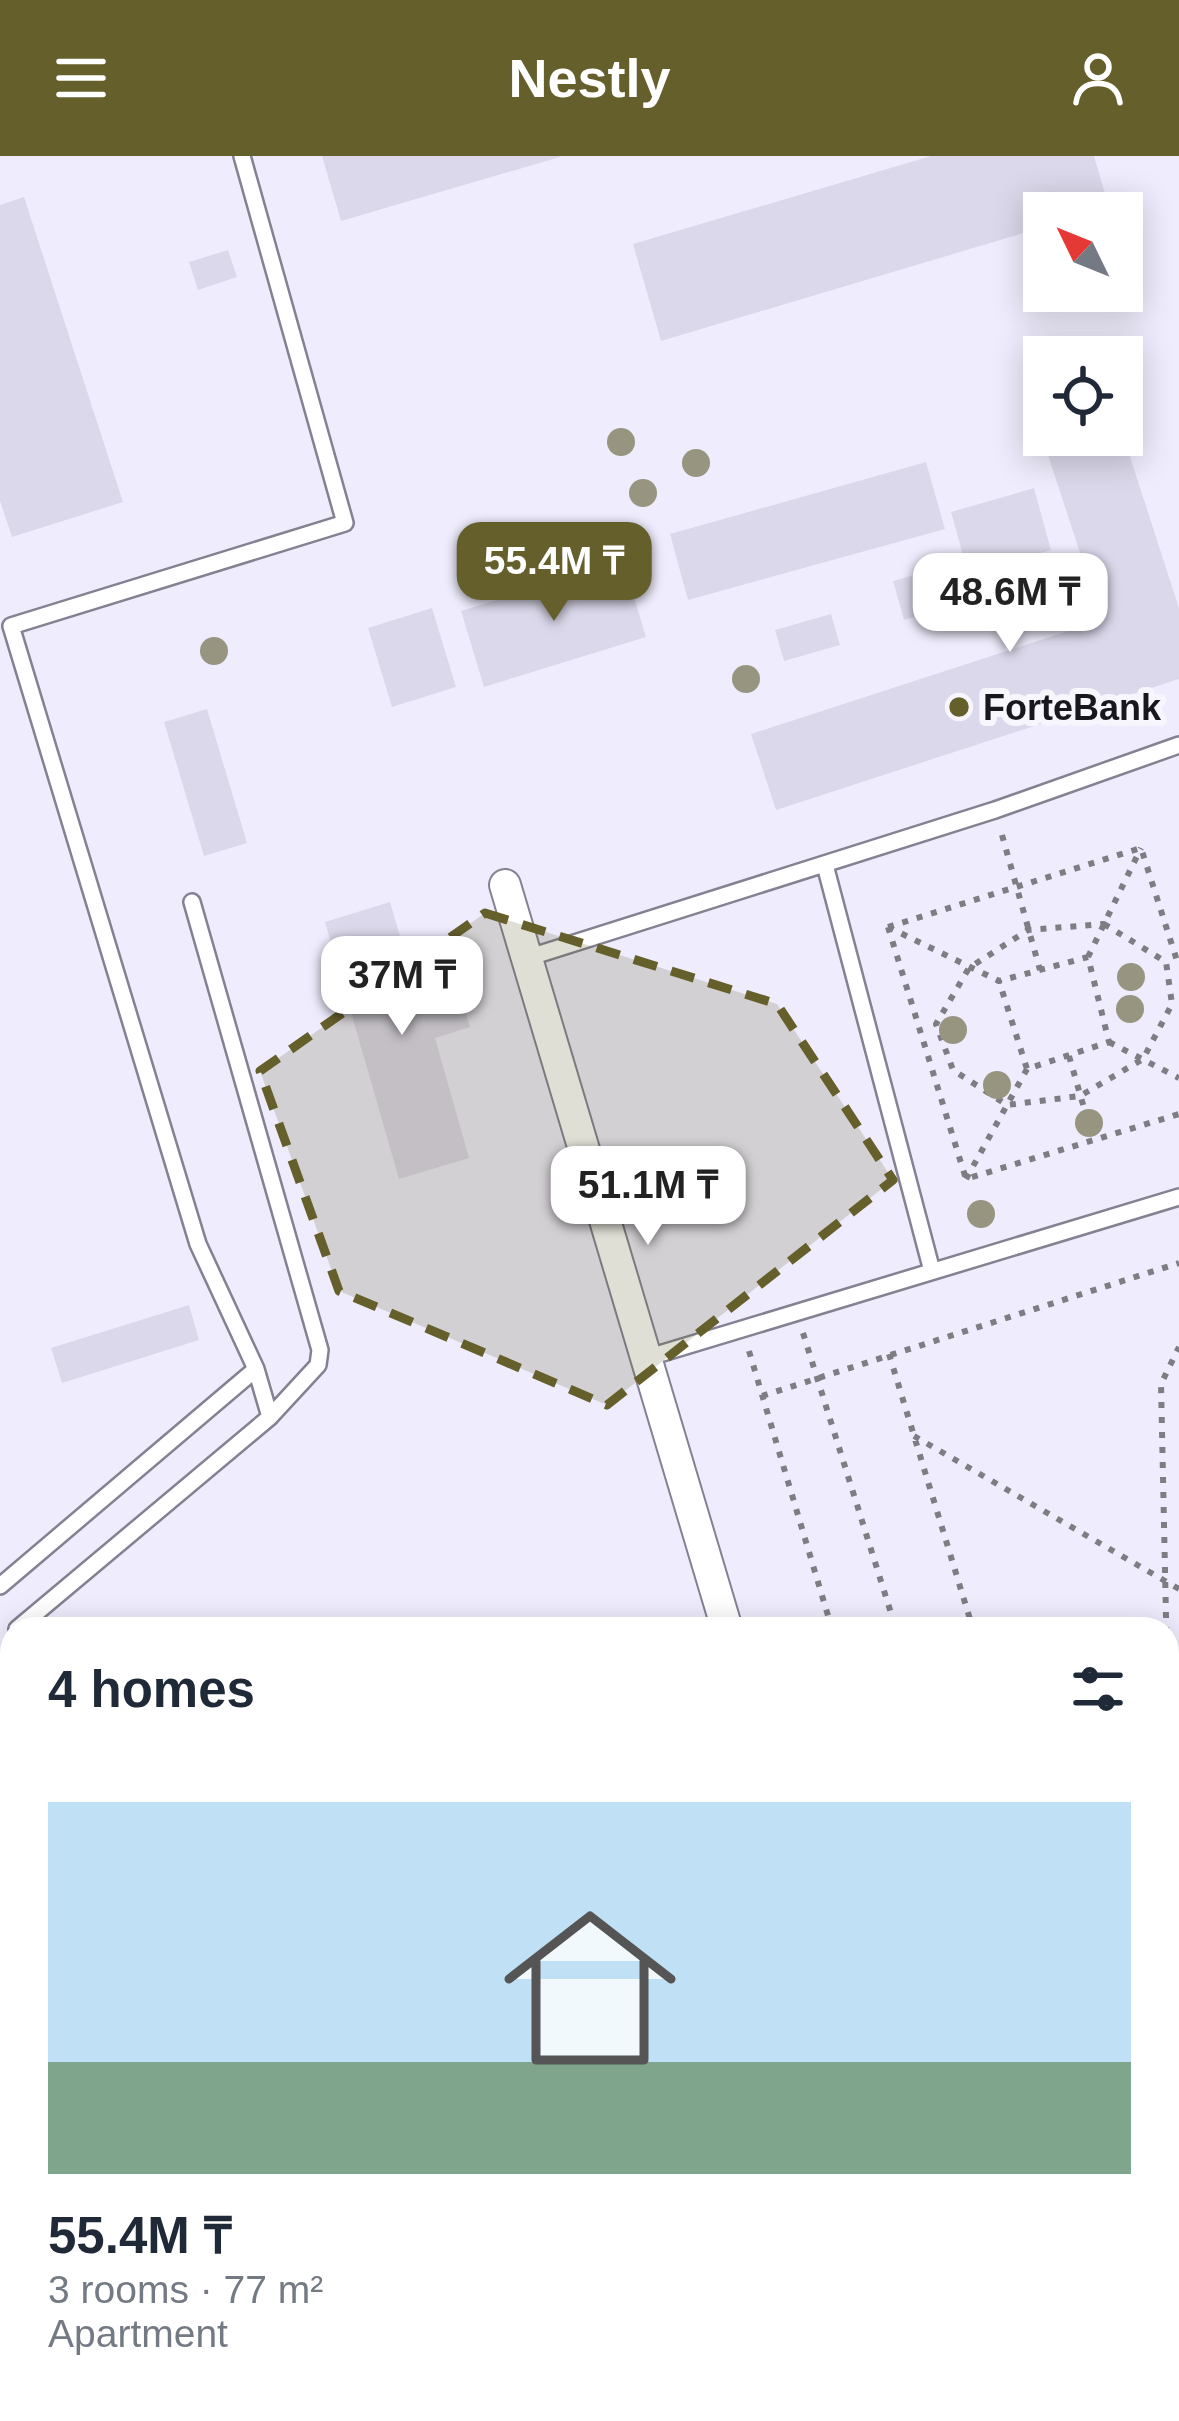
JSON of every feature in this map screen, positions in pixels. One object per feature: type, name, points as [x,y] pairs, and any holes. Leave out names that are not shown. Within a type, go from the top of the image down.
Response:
[{"type":"street","points":[[505,885],[723,1617]]},
{"type":"lane","points":[[242,156],[345,523],[10,626],[198,1244],[256,1369],[270,1418]]},
{"type":"lane","points":[[527,958],[995,810],[1179,745]]},
{"type":"lane","points":[[825,865],[932,1271]]},
{"type":"lane","points":[[31,1617],[270,1418],[318,1365],[320,1350],[191,902]]},
{"type":"lane","points":[[646,1358],[1179,1197]]},
{"type":"lane","points":[[0,1586],[256,1369]]},
{"type":"path","points":[[995,810],[1040,970]]},
{"type":"path","points":[[888,927],[1141,848]]},
{"type":"path","points":[[1109,1042],[1088,957],[1141,848]]},
{"type":"path","points":[[1141,848],[1179,967]]},
{"type":"path","points":[[1104,924],[1166,962],[1172,1004],[1143,1059],[1080,1096],[1006,1105],[953,1070],[936,1024],[969,968],[1028,931],[1104,924]]},
{"type":"path","points":[[888,927],[999,981],[1088,957]]},
{"type":"path","points":[[888,927],[966,1179]]},
{"type":"path","points":[[999,981],[1027,1069]]},
{"type":"path","points":[[966,1179],[1027,1069],[1109,1042],[1179,1078]]},
{"type":"path","points":[[1069,1056],[1094,1140]]},
{"type":"path","points":[[966,1179],[1179,1114]]},
{"type":"path","points":[[762,1396],[1179,1263]]},
{"type":"path","points":[[797,1312],[892,1617]]},
{"type":"path","points":[[742,1328],[828,1617]]},
{"type":"path","points":[[1166,1617],[1161,1384],[1179,1347]]},
{"type":"path","points":[[889,1354],[969,1617]]},
{"type":"path","points":[[914,1436],[1179,1589]]},
{"type":"highlighted area","points":[[485,913],[777,1004],[893,1180],[607,1405],[339,1291],[260,1071]]},
{"type":"shaded area","points":[[0,156],[1179,156],[1179,1617],[0,1617]]},
{"type":"building","points":[[322,156],[560,156],[560,157],[341,221]]},
{"type":"building","points":[[931,156],[1094,156],[1105,192],[1023,192],[1023,233],[661,341],[633,244]]},
{"type":"building","points":[[24,197],[123,502],[12,537],[0,501],[0,205]]},
{"type":"building","points":[[228,250],[237,277],[198,290],[189,262]]},
{"type":"building","points":[[1048,456],[1130,456],[1179,608],[1179,679],[776,810],[751,734],[1102,620]]},
{"type":"building","points":[[926,462],[945,529],[688,600],[670,534]]},
{"type":"building","points":[[1034,488],[1051,550],[968,573],[951,512]]},
{"type":"building","points":[[623,561],[646,637],[484,687],[461,611]]},
{"type":"building","points":[[929,571],[940,610],[904,620],[893,581]]},
{"type":"building","points":[[432,608],[456,687],[392,707],[368,628]]},
{"type":"building","points":[[831,614],[840,645],[784,661],[775,630]]},
{"type":"building","points":[[207,709],[247,843],[204,856],[164,722]]},
{"type":"building","points":[[390,902],[413,980],[453,968],[470,1027],[435,1038],[469,1158],[399,1179],[325,922]]},
{"type":"building","points":[[189,1305],[199,1340],[62,1383],[51,1348]]},
{"type":"place","name":"ForteBank","points":[[959,707]]}]
